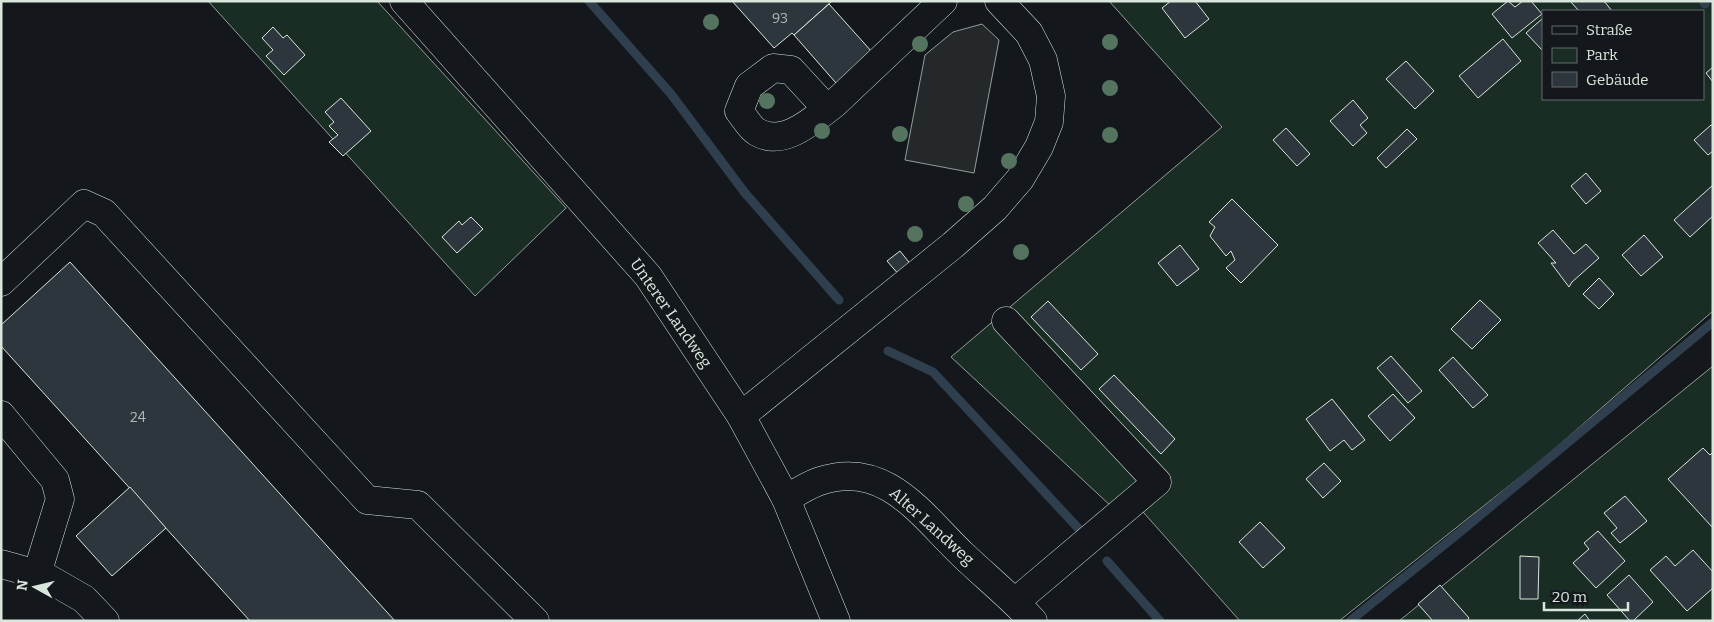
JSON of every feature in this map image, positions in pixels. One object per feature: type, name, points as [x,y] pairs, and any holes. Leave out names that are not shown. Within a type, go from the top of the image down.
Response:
[{"type":"main road","name":"Unterer Landweg","points":[[404,1],[648,276],[741,416],[786,499],[836,621]]},
{"type":"main road","points":[[827,109],[943,1]]},
{"type":"main road","points":[[741,416],[953,246],[995,208],[1020,178],[1039,147],[1049,122],[1051,96],[1043,60],[1029,33],[999,1]]},
{"type":"main road","points":[[1,282],[84,204],[104,213],[367,500],[418,505],[535,621]]},
{"type":"main road","points":[[1006,321],[1157,482],[1024,611]]},
{"type":"main road","points":[[1,415],[55,480],[60,499],[37,574]]},
{"type":"main road","name":"Alter Landweg","points":[[786,499],[819,481],[833,478],[848,476],[884,483],[896,490],[918,510],[963,556],[1024,611]]},
{"type":"main road","points":[[1,564],[44,576],[84,599],[105,621]]},
{"type":"green space","points":[[208,1],[377,1],[566,208],[475,296]]},
{"type":"green space","points":[[1109,1],[1713,1],[1713,311],[1544,458],[1339,621],[1240,621],[1128,495],[1113,508],[951,357],[1222,127]]},
{"type":"green space","points":[[1713,366],[1713,621],[1399,621]]},
{"type":"shaded area","points":[[982,24],[999,40],[974,173],[905,160],[925,55],[953,32]]},
{"type":"building","points":[[732,1],[832,1],[794,35],[792,33],[774,48]]},
{"type":"building","points":[[1171,1],[1195,1],[1209,19],[1185,38],[1162,8]]},
{"type":"building","points":[[1508,1],[1515,7],[1523,1],[1531,1],[1542,14],[1512,38],[1492,14]]},
{"type":"building","points":[[1570,1],[1604,1],[1611,10],[1578,10]]},
{"type":"building","points":[[829,4],[872,52],[836,83],[794,35]]},
{"type":"building","points":[[1542,19],[1542,50],[1526,33]]},
{"type":"building","points":[[273,27],[283,38],[287,35],[305,55],[284,75],[266,56],[273,50],[262,38]]},
{"type":"building","points":[[1503,39],[1521,61],[1478,98],[1459,76]]},
{"type":"building","points":[[1406,61],[1434,91],[1415,109],[1386,79]]},
{"type":"building","points":[[1713,67],[1713,82],[1706,73]]},
{"type":"building","points":[[341,98],[371,131],[343,156],[329,142],[338,135],[329,126],[334,122],[325,112]]},
{"type":"building","points":[[1353,100],[1368,118],[1360,125],[1367,133],[1353,146],[1330,121]]},
{"type":"building","points":[[1711,125],[1713,126],[1713,151],[1708,155],[1694,140]]},
{"type":"building","points":[[1286,128],[1310,154],[1297,166],[1273,140]]},
{"type":"building","points":[[1407,129],[1417,139],[1386,168],[1377,158]]},
{"type":"building","points":[[1586,173],[1601,191],[1586,204],[1571,186]]},
{"type":"building","points":[[1713,185],[1713,216],[1690,237],[1674,220]]},
{"type":"building","points":[[1232,199],[1278,245],[1241,283],[1226,268],[1235,260],[1231,251],[1226,256],[1210,236],[1215,227],[1209,222]]},
{"type":"building","points":[[471,217],[483,229],[457,253],[442,237],[459,221],[462,225]]},
{"type":"building","points":[[1553,230],[1574,254],[1586,244],[1599,258],[1572,282],[1569,287],[1551,263],[1556,263],[1538,243]]},
{"type":"building","points":[[1644,235],[1663,257],[1641,276],[1622,255]]},
{"type":"building","points":[[1180,245],[1199,269],[1177,286],[1158,263]]},
{"type":"building","points":[[900,251],[912,266],[900,276],[887,261]]},
{"type":"building","points":[[70,262],[395,621],[250,621],[1,346],[1,325]]},
{"type":"building","points":[[1599,278],[1614,294],[1599,309],[1583,294]]},
{"type":"building","points":[[1480,300],[1501,320],[1472,349],[1451,329]]},
{"type":"building","points":[[1048,301],[1098,354],[1081,370],[1031,317]]},
{"type":"building","points":[[1391,356],[1422,391],[1408,403],[1377,368]]},
{"type":"building","points":[[1453,357],[1488,395],[1473,408],[1439,370]]},
{"type":"building","points":[[1114,375],[1175,439],[1161,454],[1099,389]]},
{"type":"building","points":[[1393,394],[1415,418],[1390,441],[1368,416]]},
{"type":"building","points":[[1332,399],[1365,440],[1352,450],[1344,440],[1330,451],[1306,419]]},
{"type":"building","points":[[1703,448],[1710,455],[1713,452],[1713,528],[1668,479]]},
{"type":"building","points":[[1324,463],[1341,481],[1323,498],[1306,479]]},
{"type":"building","points":[[130,487],[166,528],[112,576],[76,536]]},
{"type":"building","points":[[1625,496],[1647,521],[1620,543],[1611,533],[1617,528],[1604,513]]},
{"type":"building","points":[[1260,522],[1285,548],[1263,568],[1239,542]]},
{"type":"building","points":[[1598,531],[1625,561],[1596,588],[1573,563],[1589,549],[1584,543]]},
{"type":"building","points":[[1693,550],[1713,572],[1713,588],[1687,611],[1650,570],[1666,556],[1675,566]]},
{"type":"building","points":[[1520,556],[1539,557],[1538,599],[1520,599]]},
{"type":"building","points":[[1629,575],[1653,602],[1633,621],[1630,621],[1607,595]]},
{"type":"building","points":[[1440,585],[1469,618],[1467,621],[1433,621],[1418,604]]},
{"type":"building","points":[[1585,614],[1590,621],[1577,621]]},
{"type":"waterway","points":[[589,1],[671,94],[745,193],[839,300]]},
{"type":"waterway","points":[[1350,621],[1713,322]]},
{"type":"waterway","points":[[888,351],[933,372],[1078,528]]},
{"type":"waterway","points":[[1107,561],[1160,621]]}]
